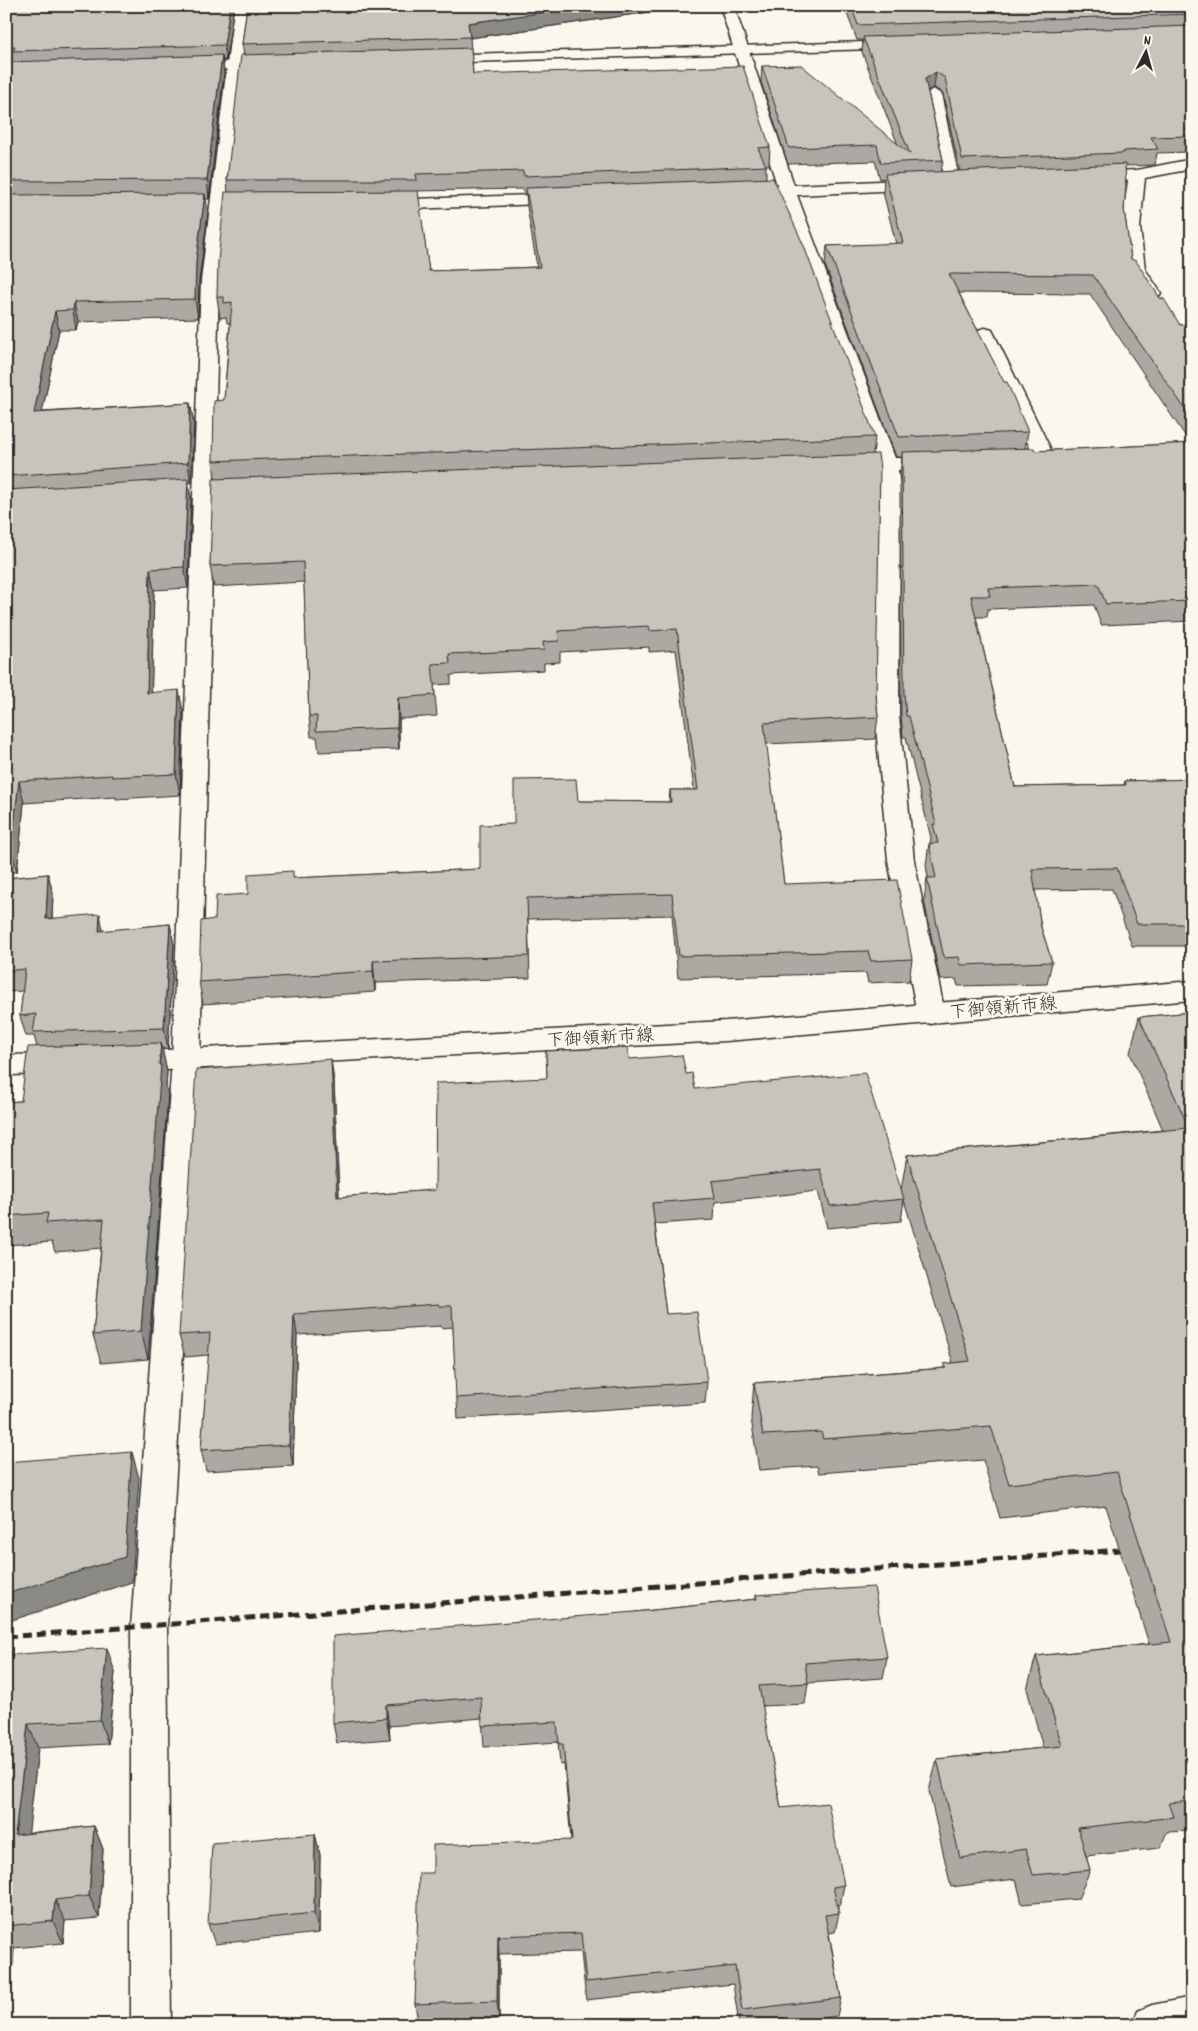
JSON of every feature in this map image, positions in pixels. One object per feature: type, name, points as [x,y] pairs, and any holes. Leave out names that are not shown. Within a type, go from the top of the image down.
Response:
[{"type":"street","points":[[151,2025],[149,1627],[186,1060],[212,206],[234,66],[241,6]]},
{"type":"street","points":[[727,6],[743,50],[787,190],[882,446],[887,465],[890,488],[887,716],[900,860],[931,1014]]},
{"type":"street","points":[[423,60],[913,44]]},
{"type":"street","points":[[174,68],[294,64]]},
{"type":"street","points":[[933,94],[952,183]]},
{"type":"street","points":[[1078,178],[1137,175],[1192,164]]},
{"type":"street","points":[[1137,175],[1131,227],[1136,268],[1160,305]]},
{"type":"street","points":[[727,192],[971,182]]},
{"type":"street","points":[[363,205],[579,198]]},
{"type":"street","points":[[212,206],[236,206]]},
{"type":"street","points":[[985,334],[1045,458]]},
{"type":"street","points":[[828,467],[956,462]]},
{"type":"street","name":"下御領新市線","points":[[6,1065],[186,1060],[716,1031],[931,1014],[1192,990]]},
{"type":"street","points":[[1152,2025],[1192,2017]]},
{"type":"building","points":[[6,6],[230,6],[224,45],[13,51],[15,47],[6,47]]},
{"type":"building","points":[[247,6],[587,6],[468,23],[470,37],[242,44]]},
{"type":"building","points":[[851,6],[1192,6],[1192,14],[858,25]]},
{"type":"building","points":[[1192,26],[1192,129],[1186,129],[1191,136],[1151,137],[1158,149],[1124,151],[1124,153],[962,159],[945,78],[936,72],[925,79],[943,160],[881,163],[877,145],[789,148],[762,66],[801,65],[910,154],[863,37]]},
{"type":"building","points":[[471,48],[473,74],[743,66],[770,147],[758,148],[766,166],[524,176],[523,171],[416,174],[417,180],[227,180],[241,55]]},
{"type":"building","points":[[222,55],[207,180],[6,181],[6,73],[9,62]]},
{"type":"building","points":[[1125,164],[1124,209],[1131,259],[1136,261],[1160,298],[1164,299],[1180,325],[1192,324],[1192,419],[1093,275],[949,274],[1004,382],[1007,382],[1028,432],[899,437],[827,246],[903,243],[885,174]]},
{"type":"building","points":[[773,178],[804,246],[875,437],[213,461],[214,401],[224,400],[232,302],[224,303],[224,297],[217,297],[218,261],[225,192],[418,191],[429,271],[540,267],[526,188]]},
{"type":"building","points":[[205,194],[196,261],[195,299],[74,302],[73,310],[55,311],[34,413],[190,403],[188,463],[6,476],[6,195]]},
{"type":"building","points":[[1192,443],[1192,601],[1106,604],[1098,584],[988,588],[990,596],[971,596],[1015,787],[1126,785],[1125,781],[1192,779],[1192,924],[1137,924],[1117,868],[1032,869],[1041,927],[1052,962],[961,965],[959,957],[944,958],[927,878],[936,878],[929,844],[938,843],[933,824],[936,824],[909,716],[906,716],[904,694],[902,452],[1034,448],[1035,451]]},
{"type":"building","points":[[878,454],[880,468],[876,695],[878,717],[764,723],[784,884],[897,880],[912,959],[871,961],[868,951],[679,956],[672,894],[527,898],[529,956],[373,961],[373,971],[199,982],[201,921],[215,919],[216,896],[248,894],[248,874],[293,871],[293,878],[480,869],[480,825],[514,824],[514,780],[576,779],[578,801],[671,802],[670,790],[698,790],[677,629],[650,631],[649,626],[558,631],[559,641],[543,642],[544,650],[449,654],[450,663],[432,664],[435,695],[398,698],[397,728],[316,731],[317,716],[309,716],[303,562],[210,566],[213,479]]},
{"type":"building","points":[[188,479],[184,567],[150,569],[147,693],[179,690],[176,774],[112,777],[112,775],[19,781],[11,849],[6,850],[6,490]]},
{"type":"building","points":[[48,874],[46,919],[100,914],[99,931],[170,924],[164,1028],[33,1032],[36,1014],[20,1016],[25,969],[6,971],[6,878]]},
{"type":"building","points":[[1192,1012],[1192,1801],[1169,1803],[1174,1817],[1078,1828],[1090,1870],[1033,1875],[1026,1849],[960,1858],[937,1759],[1062,1746],[1036,1656],[1171,1642],[1117,1472],[1009,1484],[991,1426],[823,1439],[821,1432],[763,1435],[754,1383],[946,1368],[944,1364],[970,1361],[907,1155],[1189,1128],[1139,1017]]},
{"type":"building","points":[[161,1043],[159,1065],[161,1065],[141,1331],[93,1335],[104,1219],[46,1223],[48,1213],[6,1216],[6,1102],[21,1101],[28,1047]]},
{"type":"building","points":[[628,1047],[629,1059],[682,1055],[686,1074],[692,1073],[695,1089],[865,1073],[904,1199],[830,1206],[820,1169],[712,1181],[715,1198],[652,1203],[666,1314],[697,1312],[707,1382],[456,1398],[452,1306],[439,1306],[439,1304],[294,1314],[289,1445],[201,1450],[210,1333],[179,1335],[196,1070],[331,1059],[337,1197],[435,1190],[436,1083],[547,1078],[546,1051]]},
{"type":"building","points":[[132,1452],[125,1557],[6,1594],[6,1462]]},
{"type":"building","points":[[874,1587],[887,1657],[805,1663],[808,1683],[759,1686],[781,1808],[828,1803],[844,1885],[833,1887],[839,1913],[825,1915],[841,1998],[742,2010],[735,1966],[586,1982],[581,1933],[498,1936],[497,2001],[415,2004],[419,1873],[433,1873],[433,1845],[572,1840],[563,1744],[559,1744],[557,1722],[482,1726],[481,1697],[386,1705],[386,1718],[333,1723],[333,1636],[635,1612],[757,1599],[756,1595]]},
{"type":"building","points":[[107,1648],[100,1720],[28,1724],[15,1835],[94,1826],[89,1896],[55,1900],[53,1921],[6,1926],[6,1655]]},
{"type":"building","points":[[315,1834],[314,1913],[208,1924],[212,1843]]},
{"type":"building","points":[[76,2020],[76,2025],[50,2025]]},
{"type":"railway","points":[[6,1637],[1133,1549]]}]
